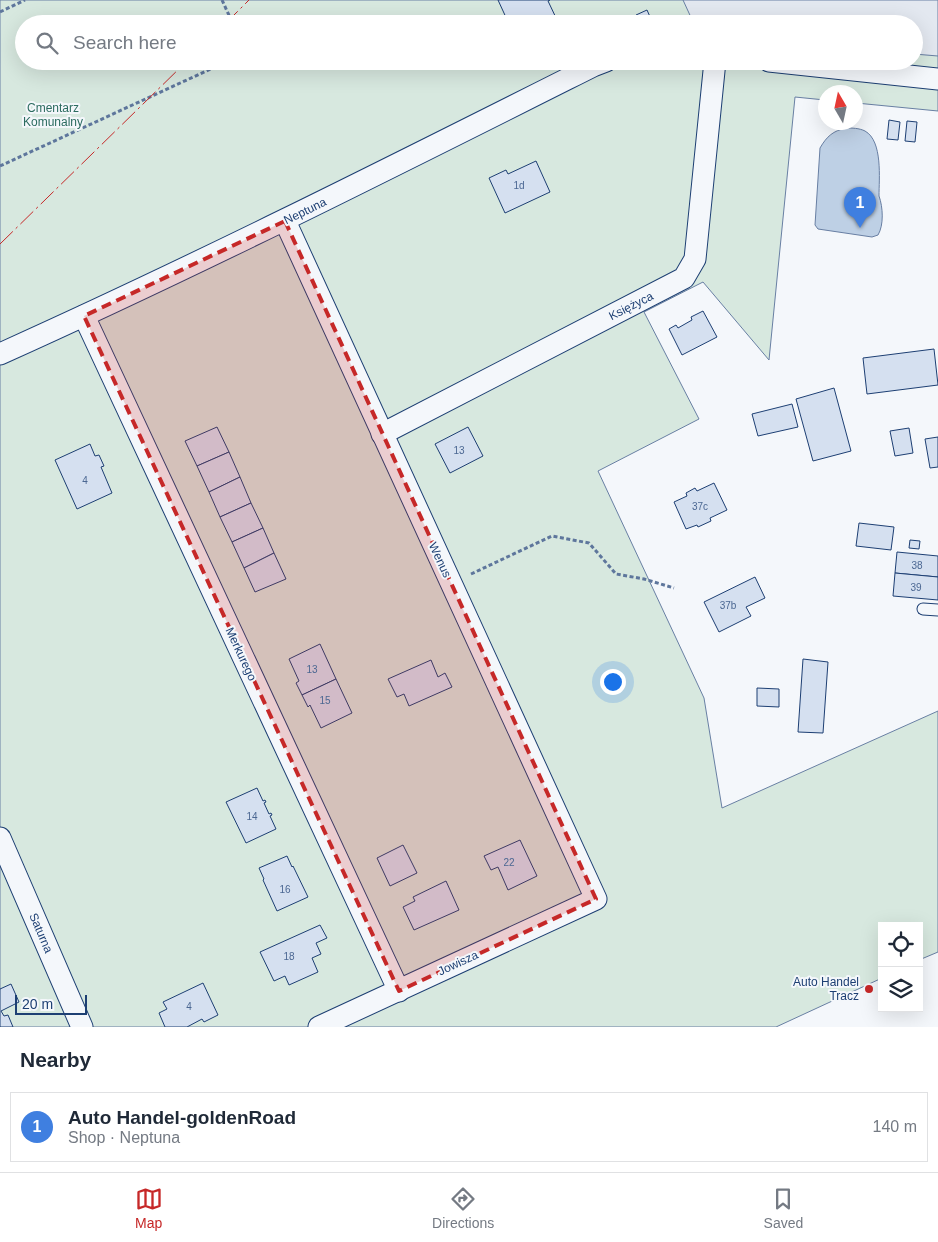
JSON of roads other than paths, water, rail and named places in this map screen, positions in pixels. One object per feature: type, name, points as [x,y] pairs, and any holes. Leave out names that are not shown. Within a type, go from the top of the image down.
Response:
[{"type":"street","name":"Neptuna","points":[[0,354],[285,221],[585,70]]},
{"type":"street","name":"Księżyca","points":[[382,434],[684,278],[695,259],[714,70]]},
{"type":"street","points":[[854,70],[938,79]]},
{"type":"street","name":"Wenus","points":[[285,221],[596,899]]},
{"type":"street","name":"Merkurego","points":[[84,316],[399,991]]},
{"type":"street","name":"Saturna","points":[[0,838],[82,1027]]},
{"type":"street","name":"Jowisza","points":[[320,1027],[596,899]]},
{"type":"lane","points":[[923,609],[938,610]]},
{"type":"water","points":[[837,131],[865,131],[875,143],[879,161],[879,196],[882,211],[882,221],[878,235],[872,237],[818,229],[815,225],[820,148],[825,140]]},
{"type":"place","name":"Auto Handel-goldenRoad","points":[[860,228]]},
{"type":"place","name":"Auto Handel Tracz","points":[[869,989]]},
{"type":"park label","name":"Cmentarz Komunalny","points":[[53,115]]}]
